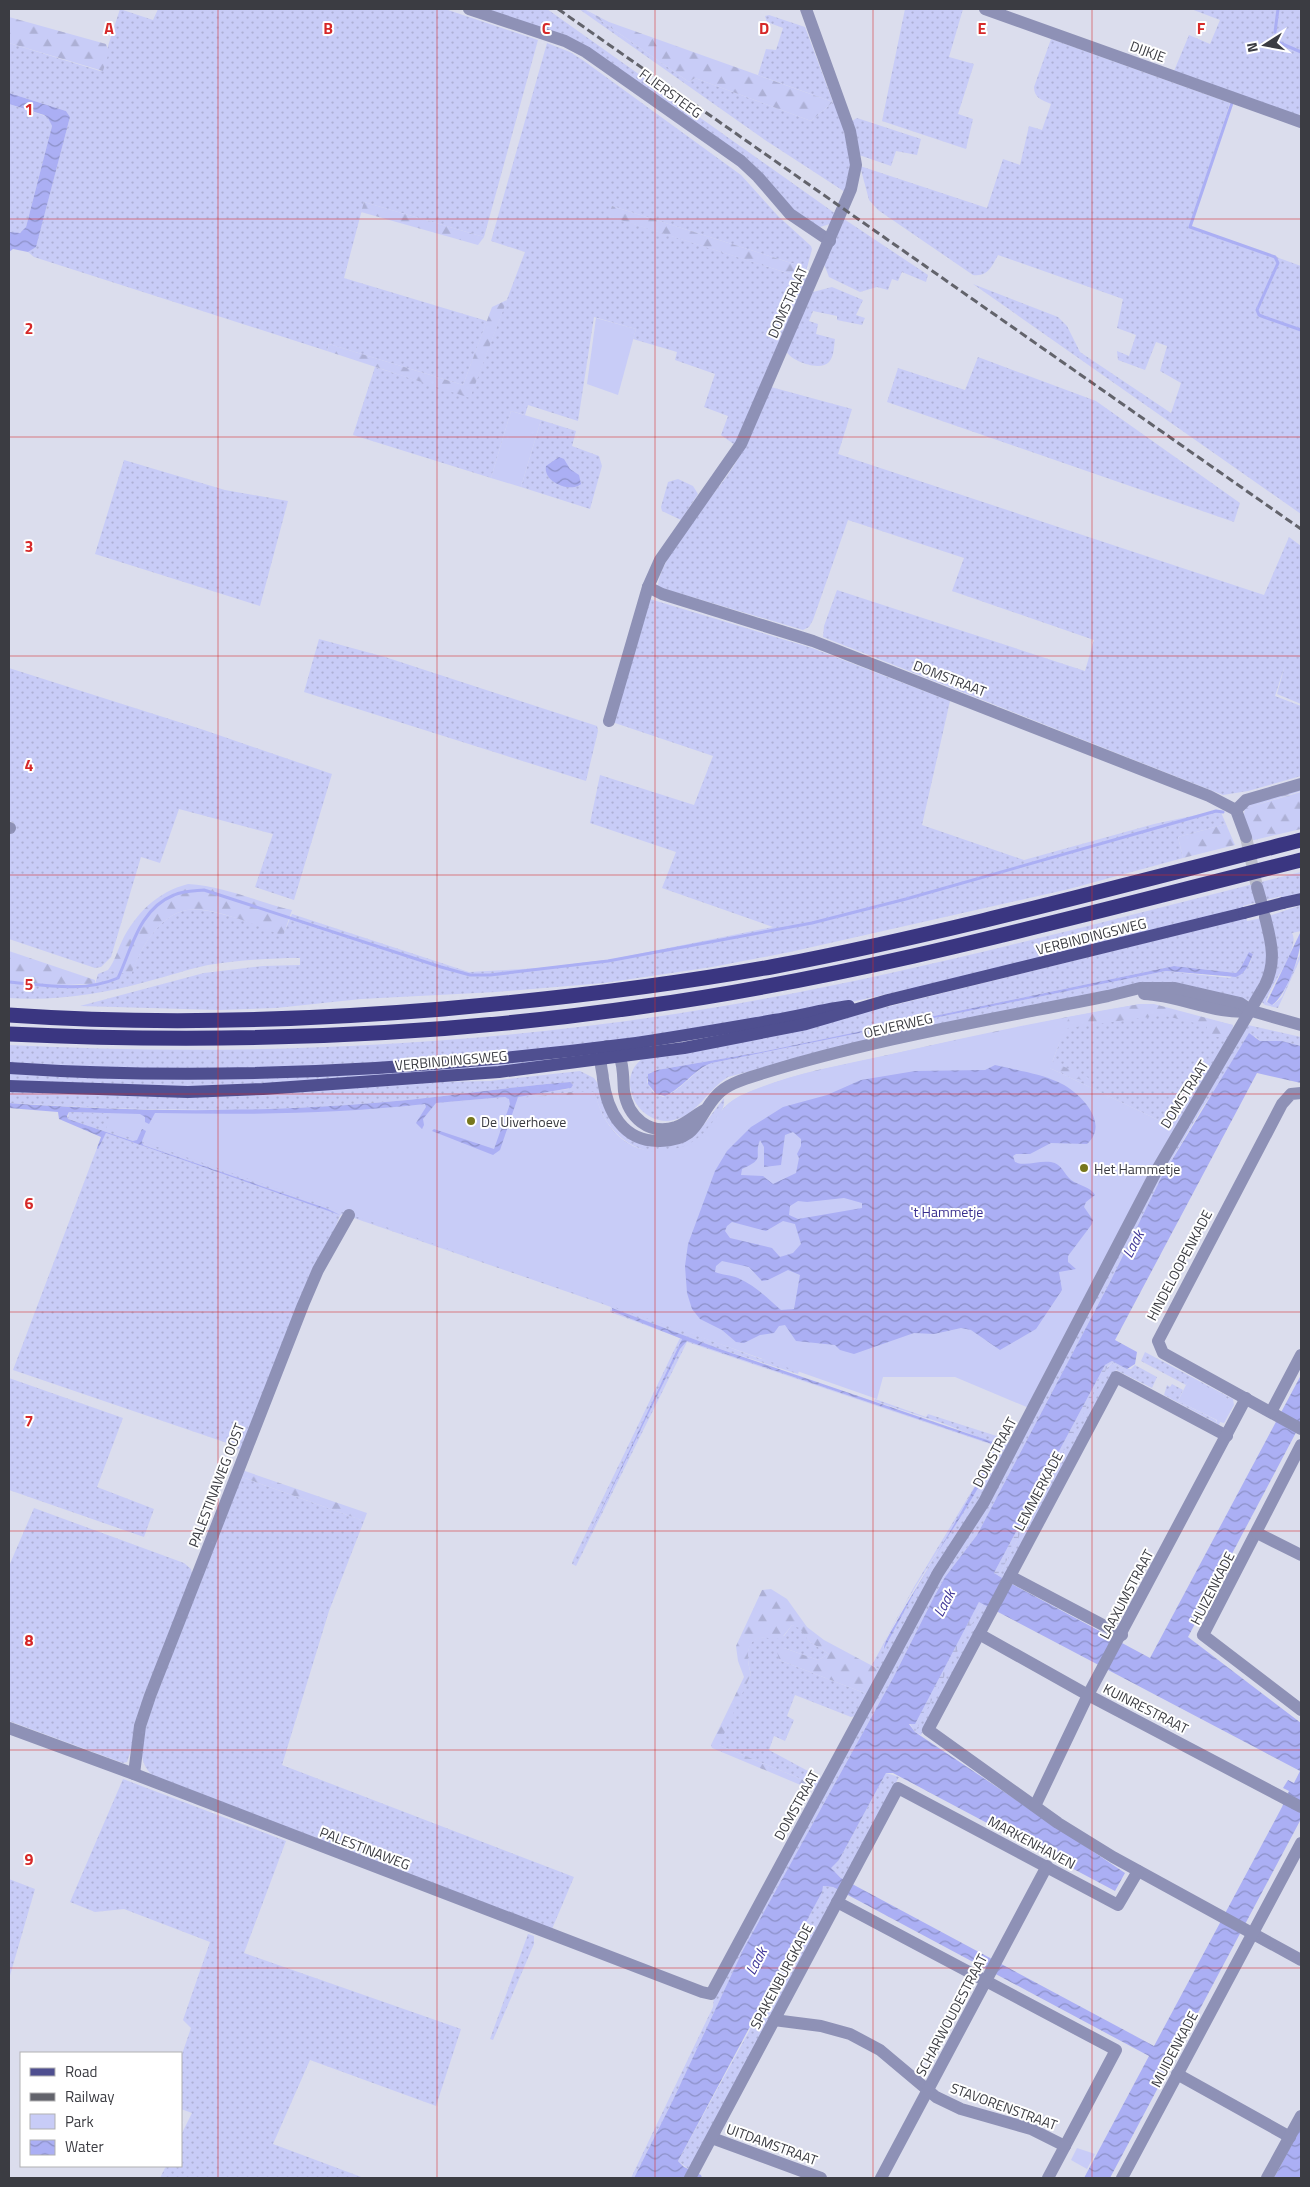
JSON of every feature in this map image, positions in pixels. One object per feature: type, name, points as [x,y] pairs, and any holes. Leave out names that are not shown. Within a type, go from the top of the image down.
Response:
[{"type":"highway","points":[[9,1015],[156,1021],[352,1016],[553,1000],[774,966],[903,940],[1301,840]]},
{"type":"highway","points":[[9,1034],[177,1039],[350,1035],[554,1018],[638,1008],[778,984],[905,958],[1301,860]]},
{"type":"main road","name":"VERBINDINGSWEG","points":[[9,1068],[144,1073],[325,1070],[494,1059],[607,1046],[888,1000],[1301,899]]},
{"type":"main road","name":"VERBINDINGSWEG","points":[[9,1086],[188,1092],[263,1089],[499,1072],[601,1060],[761,1034],[846,1014],[888,1000]]},
{"type":"street","name":"FLIERSTEEG","points":[[469,9],[565,42],[596,58],[741,161],[758,177],[790,214],[830,240]]},
{"type":"street","name":"DOMSTRAAT","points":[[609,720],[648,587],[660,560],[741,444],[830,240],[856,172],[855,153],[844,111],[806,9]]},
{"type":"street","name":"DIJKJE","points":[[985,9],[1301,122]]},
{"type":"street","name":"DOMSTRAAT","points":[[648,587],[662,594],[816,642],[1209,796],[1236,810]]},
{"type":"street","points":[[1246,837],[1236,810],[1246,800],[1301,784]]},
{"type":"street","points":[[1257,887],[1261,901]]},
{"type":"street","name":"DOMSTRAAT","points":[[711,1994],[938,1573],[973,1521],[992,1488],[1158,1168],[1252,1011],[1268,980],[1273,948],[1265,917]]},
{"type":"street","name":"OEVERWEG","points":[[620,1057],[628,1106],[635,1117],[645,1125],[658,1129],[670,1128],[686,1122],[706,1108],[727,1086],[780,1068],[906,1038],[1134,989],[1169,988],[1240,1003],[1252,1011],[1301,1025]]},
{"type":"street","points":[[601,1060],[607,1046],[620,1057]]},
{"type":"street","name":"OEVERWEG","points":[[601,1060],[609,1107],[620,1124],[633,1135],[658,1141],[677,1138],[694,1130],[701,1121],[706,1108]]},
{"type":"street","name":"HINDELOOPENKADE","points":[[1298,1428],[1163,1353],[1158,1345],[1158,1336],[1282,1104],[1291,1094],[1301,1093]]},
{"type":"street","name":"PALESTINAWEG OOST","points":[[134,1774],[140,1726],[150,1696],[318,1270],[348,1215]]},
{"type":"street","points":[[1276,1416],[1301,1355]]},
{"type":"street","name":"LEMMERKADE","points":[[928,1730],[1116,1377],[1227,1436]]},
{"type":"street","name":"LAAXUMSTRAAT","points":[[1034,1806],[1088,1695],[1246,1398]]},
{"type":"street","name":"HUIZENKADE","points":[[1301,1445],[1203,1635],[1301,1710]]},
{"type":"street","points":[[1257,1533],[1301,1555]]},
{"type":"street","points":[[1010,1576],[1120,1637]]},
{"type":"street","name":"KUINRESTRAAT","points":[[979,1634],[1088,1695],[1301,1807]]},
{"type":"street","name":"PALESTINAWEG","points":[[9,1728],[134,1774],[432,1890],[711,1994]]},
{"type":"street","name":"MARKENHAVEN","points":[[928,1730],[1058,1823],[1222,1919],[1301,1960]]},
{"type":"street","name":"MARKENHAVEN","points":[[898,1788],[1118,1905],[1138,1871]]},
{"type":"street","name":"SPAKENBURGKADE","points":[[692,2174],[898,1788]]},
{"type":"street","name":"MUIDENKADE","points":[[1122,2178],[1177,2074],[1248,1932],[1301,1843]]},
{"type":"street","name":"SCHARWOUDESTRAAT","points":[[881,2178],[1047,1866]]},
{"type":"street","points":[[839,1898],[988,1977],[1116,2050],[1048,2178]]},
{"type":"street","name":"STAVORENSTRAAT","points":[[774,2020],[831,2028],[859,2038],[880,2050],[928,2091],[953,2106],[1019,2125],[1065,2146]]},
{"type":"street","points":[[1177,2074],[1290,2137]]},
{"type":"street","points":[[1267,2178],[1301,2116]]},
{"type":"street","name":"UITDAMSTRAAT","points":[[712,2138],[822,2178]]},
{"type":"green space","points":[[120,9],[153,20],[158,9],[445,9],[538,40],[484,237],[364,202],[344,278],[487,321],[463,385],[329,344],[327,351],[34,257],[28,252],[36,246],[70,117],[66,111],[9,93],[9,43],[100,71],[104,68],[108,46]]},
{"type":"green space","points":[[488,9],[547,9],[836,214],[830,224],[820,227],[801,217],[602,57]]},
{"type":"green space","points":[[579,9],[584,9],[689,82],[695,78],[811,121],[833,102],[837,102],[851,161],[845,192],[765,140]]},
{"type":"green space","points":[[584,9],[609,22],[833,102],[811,121],[695,78],[689,82]]},
{"type":"green space","points":[[905,9],[963,9],[949,57],[974,64],[958,114],[973,119],[966,149],[882,121]]},
{"type":"green space","points":[[1191,9],[1301,9],[1301,109],[1299,116],[1174,71],[1189,35],[1210,44],[1220,20]]},
{"type":"green space","points":[[769,15],[805,27],[833,102],[758,75],[766,49],[776,50],[783,28],[767,22],[765,16]]},
{"type":"green space","points":[[9,17],[106,44],[109,52],[103,71],[9,43]]},
{"type":"green space","points":[[1051,39],[1230,103],[1190,226],[1301,266],[1301,514],[973,284],[1058,317],[1067,326],[1080,352],[1171,413],[1181,383],[1160,371],[1167,346],[1156,342],[1145,370],[1118,360],[1117,351],[1129,356],[1136,335],[1117,328],[1123,299],[998,255],[986,272],[973,275],[878,210],[869,200],[860,166],[987,208],[1003,159],[1020,165],[1029,126],[1042,130],[1051,104],[1035,94],[1034,87]]},
{"type":"green space","points":[[547,43],[570,52],[584,61],[741,175],[778,216],[811,246],[812,249],[807,268],[612,206],[609,216],[806,279],[735,445],[721,435],[728,416],[704,407],[715,374],[675,360],[677,352],[633,339],[636,329],[594,317],[578,421],[528,405],[525,415],[511,411],[491,478],[353,435],[375,367],[470,397],[525,252],[491,241]]},
{"type":"green space","points":[[9,104],[48,117],[52,126],[26,227],[24,231],[16,234],[9,232]]},
{"type":"green space","points":[[857,118],[921,139],[917,155],[896,151],[891,166],[859,155],[852,121]]},
{"type":"green space","points":[[364,202],[484,237],[478,245],[361,212]]},
{"type":"green space","points":[[612,206],[807,268],[806,279],[608,216]]},
{"type":"green space","points":[[844,219],[928,275],[926,282],[902,272],[898,281],[892,279],[888,290],[877,287],[860,292],[829,277],[824,264]]},
{"type":"green space","points":[[832,287],[863,300],[856,315],[865,318],[862,325],[837,320],[837,316],[813,311],[809,321],[818,324],[816,334],[835,339],[833,354],[831,360],[825,365],[813,366],[799,362],[786,351],[813,292]]},
{"type":"green space","points":[[507,300],[470,398],[327,351],[329,344],[463,385],[492,307]]},
{"type":"green space","points":[[596,318],[636,329],[618,395],[587,384]]},
{"type":"green space","points":[[978,357],[1096,401],[1240,503],[1234,522],[887,402],[898,368],[965,390]]},
{"type":"green space","points":[[771,387],[852,409],[838,454],[1264,595],[1289,537],[1301,546],[1301,704],[1277,694],[1285,665],[1275,696],[1301,706],[1301,776],[1248,791],[1223,795],[823,637],[824,626],[837,590],[1085,671],[1094,640],[952,591],[964,558],[848,520],[813,620],[809,627],[803,630],[658,587],[667,560],[677,543],[739,458]]},
{"type":"green space","points":[[511,411],[541,420],[521,487],[491,478]]},
{"type":"green space","points":[[541,420],[576,431],[572,446],[599,456],[602,466],[590,509],[521,487]]},
{"type":"green space","points":[[124,460],[225,490],[288,501],[260,606],[95,554]]},
{"type":"green space","points":[[678,479],[693,486],[698,494],[681,520],[662,511],[661,507],[668,482]]},
{"type":"green space","points":[[650,599],[812,648],[950,701],[922,825],[1024,860],[1154,824],[1220,810],[1226,824],[1178,837],[1183,858],[1069,889],[790,952],[712,967],[604,983],[496,992],[361,999],[276,1008],[219,1010],[80,1006],[204,973],[263,966],[300,965],[300,958],[289,958],[208,965],[131,986],[79,996],[27,999],[9,998],[9,981],[83,985],[95,984],[98,974],[108,970],[131,974],[139,955],[159,926],[177,913],[187,910],[221,914],[283,935],[292,914],[469,972],[540,968],[613,959],[773,927],[662,888],[676,852],[590,823],[600,775],[694,805],[713,756],[612,722]]},
{"type":"green space","points":[[319,639],[385,657],[597,726],[598,731],[586,781],[304,692]]},
{"type":"green space","points":[[9,668],[204,730],[332,774],[294,900],[255,887],[273,834],[179,809],[160,863],[141,857],[111,957],[101,967],[95,968],[9,939],[9,834],[11,834],[14,823],[9,821]]},
{"type":"green space","points":[[1301,786],[1301,791],[1250,807],[1301,792],[1301,829],[1250,841],[1244,815],[1245,805]]},
{"type":"green space","points":[[1226,824],[1235,845],[1183,858],[1178,837]]},
{"type":"green space","points":[[1301,872],[1301,893],[1282,898],[1281,896],[1243,906],[1243,908],[946,981],[842,1004],[747,1022],[500,1056],[224,1070],[9,1065],[9,1045],[198,1050],[388,1044],[482,1037],[670,1015],[831,986],[966,956]]},
{"type":"green space","points":[[188,884],[228,891],[292,910],[283,936],[249,922],[222,914],[209,911],[187,910],[177,913],[159,926],[139,955],[131,975],[108,970],[122,941],[141,913],[157,898]]},
{"type":"green space","points":[[1301,905],[1301,931],[1292,933],[1294,940],[1289,957],[1266,1002],[1273,1005],[1282,997],[1301,952],[1301,957],[1278,1008],[1265,1005],[1262,1002],[1269,916]]},
{"type":"green space","points":[[1246,918],[1247,921],[1262,918],[1268,967],[1250,1001],[1175,985],[841,1047],[728,1077],[689,1113],[674,1120],[661,1121],[650,1117],[641,1110],[634,1100],[630,1079],[634,1068],[642,1059],[846,1017]],"holes":[[[1249,952],[1253,954],[1250,963],[1230,978],[1166,971],[712,1063],[699,1070],[676,1090],[663,1097],[653,1092],[647,1082],[649,1073],[657,1070],[761,1052],[1174,966],[1236,973]]]},
{"type":"green space","points":[[9,951],[95,980],[95,984],[48,984],[9,981]]},
{"type":"green space","points":[[1140,1004],[1233,1025],[1228,1052],[1179,1130],[1050,1068],[1069,1017]]},
{"type":"green space","points":[[1140,1004],[1154,1004],[1233,1025],[1231,1034],[1224,1038],[1207,1035],[1207,1026],[1162,1015],[1068,1028],[1049,1060],[1089,1078],[1087,1082],[1039,1064],[692,1157],[430,1134],[519,1099],[570,1092],[592,1092],[595,1093],[603,1116],[617,1135],[626,1142],[637,1148],[649,1151],[676,1149],[689,1144],[701,1136],[726,1105],[734,1099],[788,1078],[985,1034]]},
{"type":"green space","name":"'t Hammetje","points":[[1069,1017],[1050,1068],[1179,1130],[1029,1408],[955,1377],[883,1377],[877,1399],[106,1129],[112,1111],[371,1107],[595,1093],[603,1116],[617,1135],[637,1148],[649,1151],[662,1151],[691,1143],[708,1128],[731,1102],[742,1095],[772,1083],[803,1074],[942,1043]]},
{"type":"green space","points":[[1248,1025],[1301,1037],[1301,1046],[1282,1041],[1260,1041],[1255,1036],[1202,1108],[1161,1178],[1111,1280],[977,1535],[945,1577],[893,1678],[743,1950],[673,2100],[634,2178],[631,2178],[713,2007],[714,1997],[1162,1170]]},
{"type":"green space","points":[[524,1059],[574,1061],[207,1088],[9,1084],[9,1071],[66,1074]]},
{"type":"green space","points":[[580,1071],[594,1078],[638,1141],[702,1127],[724,1098],[723,1107],[716,1120],[700,1137],[683,1147],[665,1152],[646,1150],[629,1143],[614,1131],[603,1114],[595,1093],[570,1092],[519,1099],[348,1207],[346,1215],[342,1214],[340,1216],[242,1451],[233,1445],[13,1370],[97,1148],[106,1133],[340,1215],[143,1145],[142,1141],[133,1141],[68,1119],[69,1112],[140,1114],[436,1103],[504,1097],[517,1099],[521,1095],[569,1089],[570,1082],[373,1103],[237,1110],[100,1108],[9,1103],[9,1090],[490,1081]]},
{"type":"green space","points":[[355,1210],[761,1359],[802,1363],[798,1374],[720,1349],[611,1308],[612,1311],[680,1337],[682,1339],[576,1563],[680,1349],[687,1341],[992,1444],[991,1456],[996,1444],[942,1423],[874,1401],[875,1399],[926,1417],[928,1414],[1006,1439],[1010,1446],[880,1670],[872,1665],[977,1488],[982,1476],[964,1509],[897,1618],[914,1587],[982,1474],[991,1452],[990,1444],[687,1342],[576,1566],[572,1564],[573,1560],[680,1338],[610,1312],[611,1307],[351,1217]]},
{"type":"green space","points":[[1145,1352],[1229,1397],[1228,1399],[1190,1378],[1186,1385],[1141,1361]]},
{"type":"green space","points":[[1112,1361],[1129,1369],[1123,1369],[1112,1363],[1108,1366],[998,1577],[994,1573],[1105,1365]]},
{"type":"green space","points":[[1112,1363],[1123,1369],[1131,1369],[1135,1365],[1157,1377],[1152,1388],[1116,1370],[1004,1580],[998,1577],[1106,1369]]},
{"type":"green space","points":[[1190,1377],[1228,1399],[1229,1397],[1233,1399],[1234,1405],[1224,1423],[1220,1422],[1219,1425],[1216,1423],[1217,1420],[1178,1401]]},
{"type":"green space","points":[[9,1378],[123,1418],[97,1487],[154,1509],[144,1537],[9,1490]]},
{"type":"green space","points":[[1172,1384],[1183,1390],[1178,1401],[1216,1420],[1216,1423],[1164,1395],[1167,1385],[1170,1387]]},
{"type":"green space","points":[[242,1470],[367,1513],[364,1521],[239,1476]]},
{"type":"green space","points":[[239,1476],[364,1521],[329,1611],[282,1765],[574,1877],[552,1929],[154,1777],[149,1772],[142,1755],[144,1728]]},
{"type":"green space","points":[[34,1508],[184,1563],[191,1569],[192,1574],[127,1762],[123,1763],[9,1721],[9,1566]]},
{"type":"green space","points":[[771,1589],[787,1599],[807,1627],[824,1640],[880,1670],[867,1694],[779,1660],[777,1651],[784,1648],[818,1660],[829,1654],[810,1642],[799,1628],[792,1625],[781,1639],[761,1638],[749,1647],[748,1664],[751,1674],[719,1745],[818,1786],[815,1791],[712,1748],[711,1745],[744,1677],[738,1661],[736,1646],[762,1590]]},
{"type":"green space","points":[[979,1602],[983,1603],[915,1732],[910,1724],[913,1722]]},
{"type":"green space","points":[[983,1603],[991,1606],[921,1735],[915,1732],[917,1726]]},
{"type":"green space","points":[[792,1625],[799,1627],[810,1642],[829,1654],[818,1660],[784,1648],[779,1660],[867,1694],[855,1716],[851,1717],[795,1695],[787,1716],[794,1720],[785,1741],[774,1736],[769,1750],[821,1778],[818,1786],[719,1745],[751,1674],[748,1664],[748,1652],[751,1643],[760,1638],[784,1636]]},
{"type":"green space","points":[[886,1773],[899,1777],[844,1880],[830,1868],[839,1860]]},
{"type":"green space","points":[[123,1779],[286,1841],[244,1953],[461,2029],[436,2106],[310,2060],[273,2144],[364,2178],[160,2178],[166,2167],[182,2167],[182,2133],[192,2113],[182,2109],[182,2054],[191,2028],[183,2020],[210,1942],[124,1909],[95,1912],[70,1902]]},
{"type":"green space","points":[[9,1879],[35,1889],[9,1979]]},
{"type":"green space","points":[[823,1886],[833,1887],[838,1890],[690,2170],[678,2161],[753,2024]]},
{"type":"green space","points":[[528,1934],[534,1936],[534,1944],[493,2040],[490,2039]]},
{"type":"green space","points":[[1077,2148],[1095,2154],[1087,2169],[1071,2160]]},
{"type":"water","points":[[9,93],[66,111],[70,117],[36,247],[28,252],[13,249],[9,252],[9,232],[20,233],[26,227],[52,126],[44,115],[9,104]]},
{"type":"water","points":[[559,457],[564,459],[570,469],[579,475],[581,484],[573,487],[562,486],[556,484],[548,476],[546,466]]},
{"type":"water","points":[[1301,931],[1300,949],[1293,971],[1284,991],[1272,1005],[1267,1002]]},
{"type":"water","points":[[1249,952],[1253,954],[1245,971],[1236,977],[1166,971],[712,1063],[665,1096],[656,1094],[648,1084],[648,1074],[657,1070],[761,1052],[1174,966],[1236,973]]},
{"type":"water","name":"Laak","points":[[1249,1033],[1260,1041],[1282,1041],[1301,1046],[1301,1083],[1257,1073],[1115,1340],[1137,1352],[1135,1364],[1127,1369],[1112,1361],[1105,1365],[994,1573],[1150,1658],[1301,1375],[1301,1423],[1188,1637],[1301,1723],[1301,1819],[1110,2178],[1084,2178],[1149,2056],[833,1887],[823,1886],[822,1892],[678,2161],[684,2167],[701,2175],[702,2178],[634,2178],[673,2100],[743,1950],[893,1678],[945,1577],[977,1535],[1111,1280],[1161,1178]],"holes":[[[979,1602],[1300,1771],[1294,1783],[1288,1780],[1283,1788],[1289,1791],[1282,1807],[1154,2046],[841,1878],[831,1868],[839,1860],[886,1773],[893,1773],[1115,1891],[1125,1873],[915,1732],[909,1724],[915,1724]]]},
{"type":"water","points":[[995,1065],[1035,1074],[1066,1086],[1083,1100],[1089,1108],[1096,1127],[1094,1136],[1087,1144],[1051,1143],[1030,1154],[1016,1154],[1013,1156],[1015,1162],[1019,1163],[1055,1163],[1071,1180],[1090,1190],[1095,1195],[1086,1202],[1084,1207],[1093,1220],[1092,1224],[1068,1256],[1068,1262],[1076,1269],[1059,1272],[1062,1290],[1036,1329],[1000,1350],[971,1330],[961,1328],[934,1334],[914,1333],[854,1354],[840,1350],[835,1345],[796,1341],[785,1325],[779,1326],[774,1333],[760,1335],[744,1343],[736,1342],[722,1330],[700,1319],[692,1309],[687,1293],[685,1266],[688,1244],[715,1171],[727,1151],[751,1127],[783,1107],[827,1095],[861,1080],[915,1071],[985,1070]],"holes":[[[793,1132],[801,1139],[801,1146],[797,1154],[799,1158],[796,1173],[773,1184],[763,1176],[741,1175],[742,1169],[757,1159],[760,1140],[764,1147],[764,1167],[781,1165],[785,1135]],[[844,1198],[862,1203],[862,1208],[798,1219],[789,1215],[790,1206],[798,1201],[807,1202]],[[783,1221],[795,1224],[801,1244],[793,1253],[780,1257],[772,1248],[730,1238],[725,1231],[732,1222],[766,1231]],[[722,1261],[749,1267],[762,1281],[788,1270],[800,1275],[794,1309],[781,1310],[761,1292],[744,1281],[715,1272],[716,1266]]]},
{"type":"water","points":[[570,1082],[573,1085],[571,1088],[518,1097],[500,1150],[493,1155],[432,1131],[434,1129],[494,1149],[510,1104],[509,1099],[505,1097],[436,1103],[423,1119],[424,1125],[422,1129],[416,1123],[426,1107],[425,1104],[358,1110],[290,1113],[155,1113],[149,1124],[145,1122],[145,1117],[140,1114],[69,1112],[67,1116],[68,1119],[133,1141],[137,1140],[142,1129],[146,1131],[142,1141],[143,1145],[328,1209],[340,1215],[106,1133],[98,1149],[101,1137],[59,1119],[58,1112],[9,1108],[9,1103],[145,1110],[237,1110],[328,1106],[398,1101]]},
{"type":"water","points":[[612,1308],[720,1349],[996,1443],[994,1455],[969,1504],[935,1558],[982,1474],[990,1455],[992,1444],[687,1341],[680,1349],[576,1563],[682,1339],[612,1311]]},
{"type":"water","points":[[926,1571],[912,1596],[884,1649],[889,1635]]},
{"type":"water","points":[[1301,2127],[1301,2178],[1274,2178]]},
{"type":"waterway","points":[[1275,32],[1278,9]]},
{"type":"waterway","points":[[1273,40],[1301,52]]},
{"type":"waterway","points":[[1232,103],[1190,227],[1275,257],[1278,263],[1257,310],[1259,315],[1301,330]]},
{"type":"waterway","points":[[9,982],[78,987],[105,983],[118,978],[138,931],[152,910],[162,901],[185,892],[204,890],[441,967],[470,975],[490,975],[608,961],[812,923],[906,899],[1216,811],[1223,812]]},
{"type":"tunnel","points":[[1246,837],[1257,887]]},
{"type":"railway","points":[[558,9],[1301,529]]},
{"type":"place","name":"De Uiverhoeve","points":[[471,1121]]},
{"type":"place","name":"Het Hammetje","points":[[1084,1168]]}]
